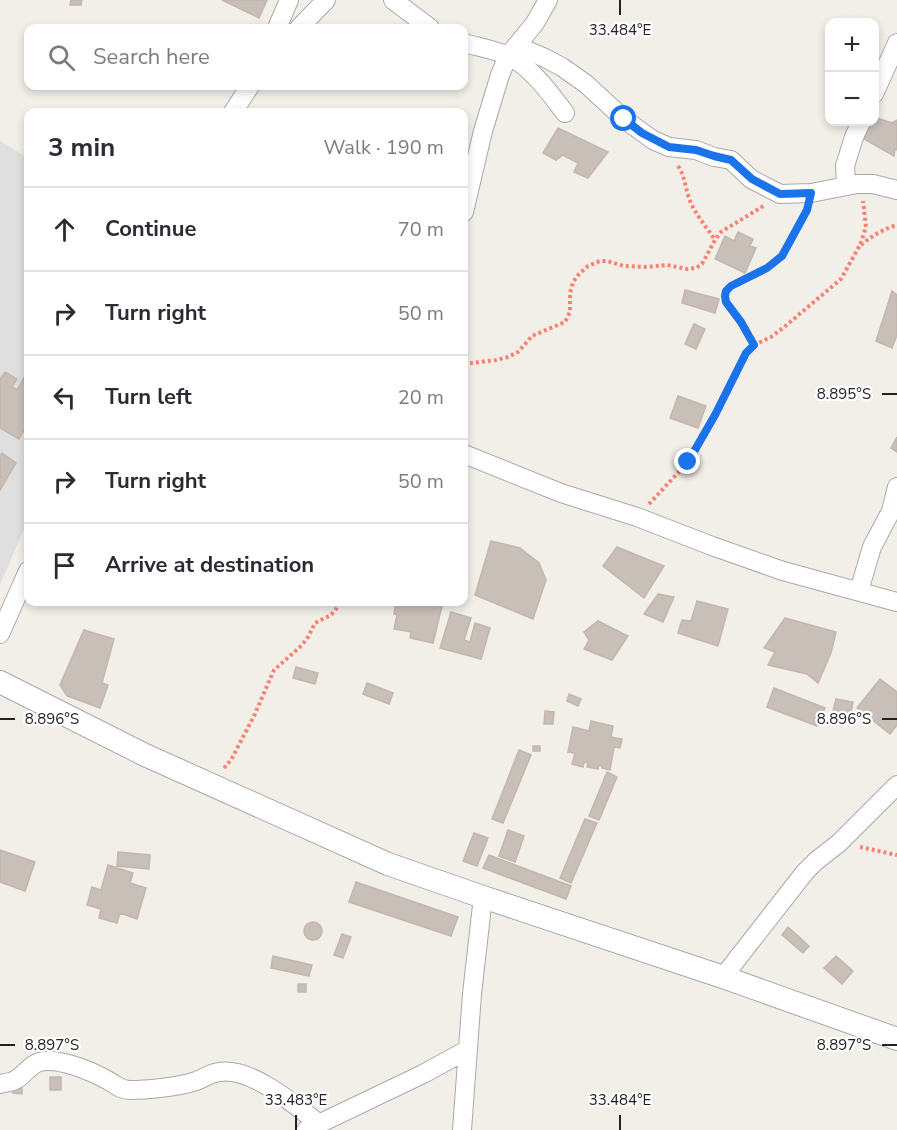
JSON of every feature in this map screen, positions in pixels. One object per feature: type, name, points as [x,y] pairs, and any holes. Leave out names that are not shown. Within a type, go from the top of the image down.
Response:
[{"type":"street","points":[[279,24],[289,0]]},
{"type":"street","points":[[303,24],[326,0]]},
{"type":"street","points":[[393,0],[425,24]]},
{"type":"street","points":[[468,196],[493,94],[512,51],[535,23],[548,0]]},
{"type":"street","points":[[879,83],[897,43]]},
{"type":"street","points":[[468,45],[545,57],[586,84],[642,133],[669,147],[696,150],[731,160],[752,179],[780,194],[811,193],[852,185],[873,184],[897,190]]},
{"type":"street","points":[[512,51],[518,61],[548,90],[565,112]]},
{"type":"street","points":[[236,108],[247,90]]},
{"type":"street","points":[[852,185],[845,166],[859,126]]},
{"type":"street","points":[[468,456],[561,493],[637,517],[783,571],[897,602]]},
{"type":"street","points":[[859,591],[872,547],[891,512],[897,487]]},
{"type":"street","points":[[0,634],[24,580]]},
{"type":"street","points":[[0,682],[145,755],[388,864],[723,977],[897,1039]]},
{"type":"street","points":[[723,977],[805,872],[839,843],[897,784]]},
{"type":"street","points":[[462,1130],[472,994],[483,897]]},
{"type":"street","points":[[0,1084],[16,1080],[37,1063],[50,1061],[70,1064],[126,1090],[187,1084],[215,1072],[227,1071],[252,1078],[294,1104],[312,1127],[423,1074],[467,1050]]},
{"type":"path","points":[[669,147],[681,170],[691,203],[715,240]]},
{"type":"path","points":[[637,517],[688,462],[746,353],[754,345],[777,333],[841,279],[860,245],[866,227],[864,204],[852,185]]},
{"type":"path","points":[[754,345],[726,302],[726,291],[731,286],[767,268],[782,256],[807,210],[811,193]]},
{"type":"path","points":[[468,364],[508,357],[518,352],[532,336],[565,322],[570,312],[570,293],[573,282],[588,266],[607,261],[624,266],[667,265],[692,269],[702,264],[721,232],[768,204],[780,194]]},
{"type":"path","points":[[860,245],[885,229],[897,225]]},
{"type":"path","points":[[211,785],[231,760],[241,742],[274,670],[302,645],[315,623],[331,615],[337,606]]},
{"type":"path","points":[[839,843],[897,855]]},
{"type":"shaded area","points":[[0,141],[24,156],[24,529],[0,585]]},
{"type":"building","points":[[71,0],[82,0],[81,5],[70,5]]},
{"type":"building","points":[[222,0],[267,0],[259,18]]},
{"type":"building","points":[[879,119],[892,123],[897,120],[897,150],[895,149],[894,156],[864,139],[869,126],[879,126]]},
{"type":"building","points":[[558,128],[608,152],[588,178],[574,172],[578,163],[563,155],[556,160],[543,153]]},
{"type":"building","points":[[738,232],[753,239],[750,246],[756,248],[745,273],[715,259],[725,236],[734,241]]},
{"type":"building","points":[[685,290],[719,299],[715,313],[682,303]]},
{"type":"building","points":[[892,291],[897,295],[897,335],[892,348],[876,341]]},
{"type":"building","points":[[694,324],[705,329],[696,349],[685,344]]},
{"type":"building","points":[[5,372],[17,379],[12,387],[17,390],[24,378],[24,430],[19,439],[0,428],[0,379]]},
{"type":"building","points":[[678,396],[706,406],[698,428],[670,418]]},
{"type":"building","points":[[897,437],[897,452],[891,448]]},
{"type":"building","points":[[2,453],[16,463],[0,490],[0,456]]},
{"type":"building","points":[[491,541],[520,548],[539,563],[546,580],[533,619],[475,595]]},
{"type":"building","points":[[617,547],[664,566],[644,598],[603,566]]},
{"type":"building","points":[[658,594],[674,597],[663,622],[644,614]]},
{"type":"building","points":[[697,601],[728,609],[718,646],[678,633],[682,620],[691,621]]},
{"type":"building","points":[[395,606],[442,606],[433,643],[410,638],[411,632],[394,629],[397,615],[394,614]]},
{"type":"building","points":[[451,612],[471,618],[464,640],[470,642],[475,623],[490,628],[481,659],[440,648]]},
{"type":"building","points":[[785,618],[836,632],[831,653],[818,683],[807,674],[768,665],[775,652],[764,648]]},
{"type":"building","points":[[598,621],[628,636],[612,660],[584,649],[589,640],[584,632]]},
{"type":"building","points":[[84,630],[114,639],[102,683],[108,685],[100,708],[67,696],[60,685]]},
{"type":"building","points":[[296,667],[318,673],[315,684],[293,678]]},
{"type":"building","points":[[880,679],[897,692],[897,725],[890,734],[857,708]]},
{"type":"building","points":[[367,683],[393,693],[389,704],[363,694]]},
{"type":"building","points":[[774,688],[825,708],[817,726],[767,707]]},
{"type":"building","points":[[569,694],[581,699],[578,706],[567,701]]},
{"type":"building","points":[[836,699],[853,702],[850,718],[832,715]]},
{"type":"building","points":[[545,711],[554,712],[553,724],[544,724]]},
{"type":"building","points":[[591,721],[613,726],[611,737],[622,739],[620,748],[614,747],[610,770],[599,765],[598,769],[587,767],[588,763],[584,762],[583,767],[572,764],[575,753],[568,752],[573,727],[589,731]]},
{"type":"building","points":[[533,746],[540,746],[540,751],[533,751]]},
{"type":"building","points":[[519,750],[531,755],[503,823],[492,819]]},
{"type":"building","points":[[607,772],[617,777],[599,820],[589,816]]},
{"type":"building","points":[[585,819],[597,823],[571,883],[560,878]]},
{"type":"building","points":[[508,830],[524,836],[515,862],[499,856]]},
{"type":"building","points":[[474,833],[488,838],[477,866],[463,861]]},
{"type":"building","points":[[0,850],[35,862],[25,891],[0,882]]},
{"type":"building","points":[[118,852],[150,855],[149,869],[117,866]]},
{"type":"building","points":[[489,855],[571,886],[566,899],[483,868]]},
{"type":"building","points":[[108,865],[133,873],[130,883],[146,888],[137,919],[120,913],[117,923],[99,918],[101,909],[87,905],[92,887],[101,890]]},
{"type":"building","points":[[356,882],[458,917],[451,936],[349,902]]},
{"type":"building","points":[[313,922],[319,925],[322,931],[319,937],[313,940],[307,937],[304,931],[307,925]]},
{"type":"building","points":[[788,927],[809,946],[803,953],[782,935]]},
{"type":"building","points":[[342,934],[351,937],[343,958],[334,955]]},
{"type":"building","points":[[273,956],[312,965],[309,976],[271,968]]},
{"type":"building","points":[[836,956],[853,971],[842,984],[824,968]]},
{"type":"building","points":[[298,984],[306,984],[306,992],[298,992]]},
{"type":"building","points":[[50,1077],[61,1077],[61,1090],[50,1090]]},
{"type":"building","points":[[13,1081],[22,1082],[22,1094],[13,1093]]},
{"type":"route","points":[[624,119],[653,140],[669,147],[687,148],[731,160],[752,179],[780,194],[811,193],[807,210],[782,256],[775,263],[731,286],[726,291],[726,302],[754,345],[746,353],[688,462]]}]
